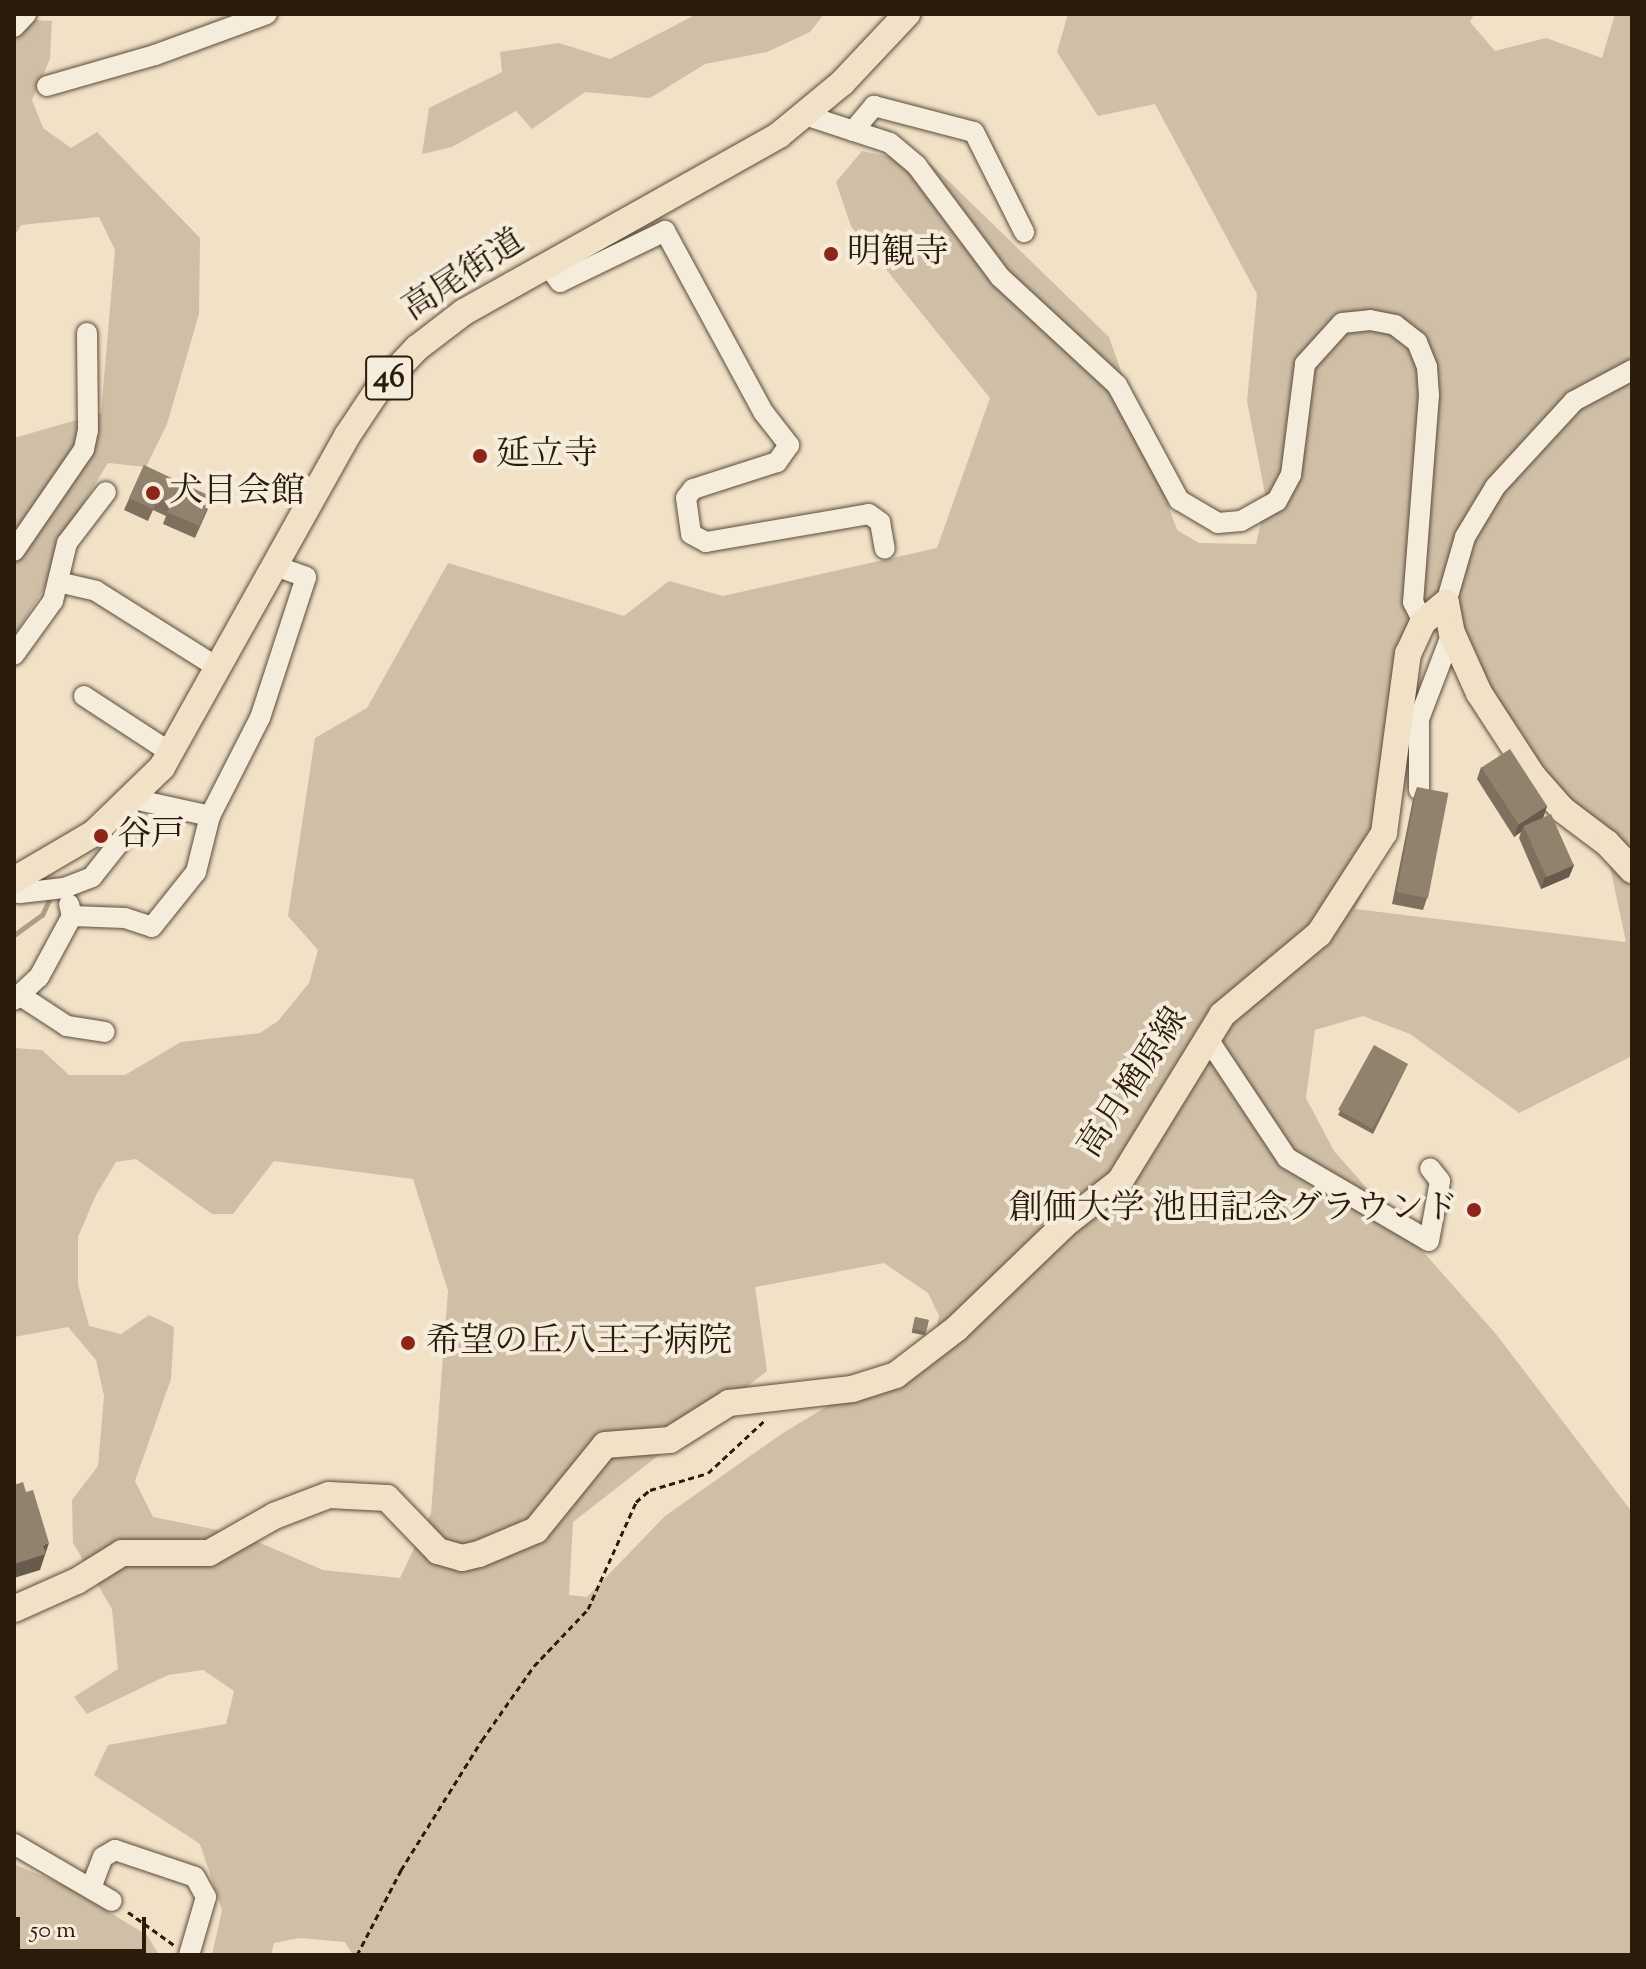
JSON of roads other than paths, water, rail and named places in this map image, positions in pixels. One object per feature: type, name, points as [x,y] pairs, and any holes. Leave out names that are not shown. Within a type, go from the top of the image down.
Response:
[{"type":"main road","name":"高尾街道","points":[[14,880],[49,864],[130,802],[171,753],[347,436],[379,388],[417,348],[464,312],[753,151],[805,115],[907,14]]},
{"type":"main road","points":[[1423,622],[1446,603],[1452,633],[1487,708],[1533,776],[1563,810],[1607,843],[1632,870]]},
{"type":"main road","name":"高月楢原線","points":[[14,1609],[77,1581],[122,1553],[209,1553],[281,1513],[329,1495],[387,1498],[438,1551],[462,1558],[479,1554],[536,1530],[605,1445],[624,1440],[661,1443],[729,1403],[775,1401],[875,1383],[896,1375],[956,1329],[1065,1224],[1120,1181],[1206,1036],[1238,998],[1319,934],[1384,833],[1408,654],[1423,622]]},
{"type":"street","points":[[14,27],[26,14]]},
{"type":"street","points":[[47,86],[155,55],[267,14]]},
{"type":"street","points":[[853,131],[874,106],[974,132],[1024,232]]},
{"type":"street","points":[[805,115],[890,143],[917,166],[1000,277],[1117,385],[1179,500],[1218,523],[1241,521],[1277,501],[1291,475],[1305,364],[1332,332],[1342,323],[1370,320],[1395,325],[1417,342],[1427,367],[1429,395],[1413,602],[1423,622]]},
{"type":"street","points":[[547,264],[560,282],[665,231],[764,413],[789,445],[777,462],[693,489],[686,498],[691,534],[706,542],[869,514],[880,522],[885,549]]},
{"type":"street","points":[[14,551],[84,449],[88,430],[87,333]]},
{"type":"street","points":[[1446,603],[1465,537],[1495,487],[1574,401],[1632,370]]},
{"type":"street","points":[[14,655],[53,601],[67,543],[106,492]]},
{"type":"street","points":[[72,916],[125,918],[152,927],[196,872],[210,816],[260,718],[306,577],[276,566]]},
{"type":"street","points":[[58,582],[96,591],[220,669]]},
{"type":"street","points":[[1419,790],[1419,719],[1452,633]]},
{"type":"street","points":[[84,696],[171,753]]},
{"type":"street","points":[[14,888],[20,893],[64,888],[92,877],[117,851],[130,829],[130,802],[210,816]]},
{"type":"street","points":[[64,888],[72,916],[39,977],[17,998],[67,1026],[105,1032]]},
{"type":"street","points":[[1206,1036],[1287,1158],[1429,1241],[1440,1181],[1430,1168]]},
{"type":"street","points":[[14,1844],[112,1901]]},
{"type":"street","points":[[91,1888],[103,1857],[115,1850],[195,1877],[206,1897],[189,1955]]},
{"type":"waterway","points":[[14,935],[42,915],[50,898]]},
{"type":"place","name":"明観寺","points":[[831,254]]},
{"type":"place","name":"延立寺","points":[[480,456]]},
{"type":"place","name":"犬目会館","points":[[153,493]]},
{"type":"place","name":"谷戸","points":[[101,836]]},
{"type":"place","name":"創価大学 池田記念グラウンド","points":[[1474,1210]]},
{"type":"place","name":"希望の丘八王子病院","points":[[408,1343]]}]
